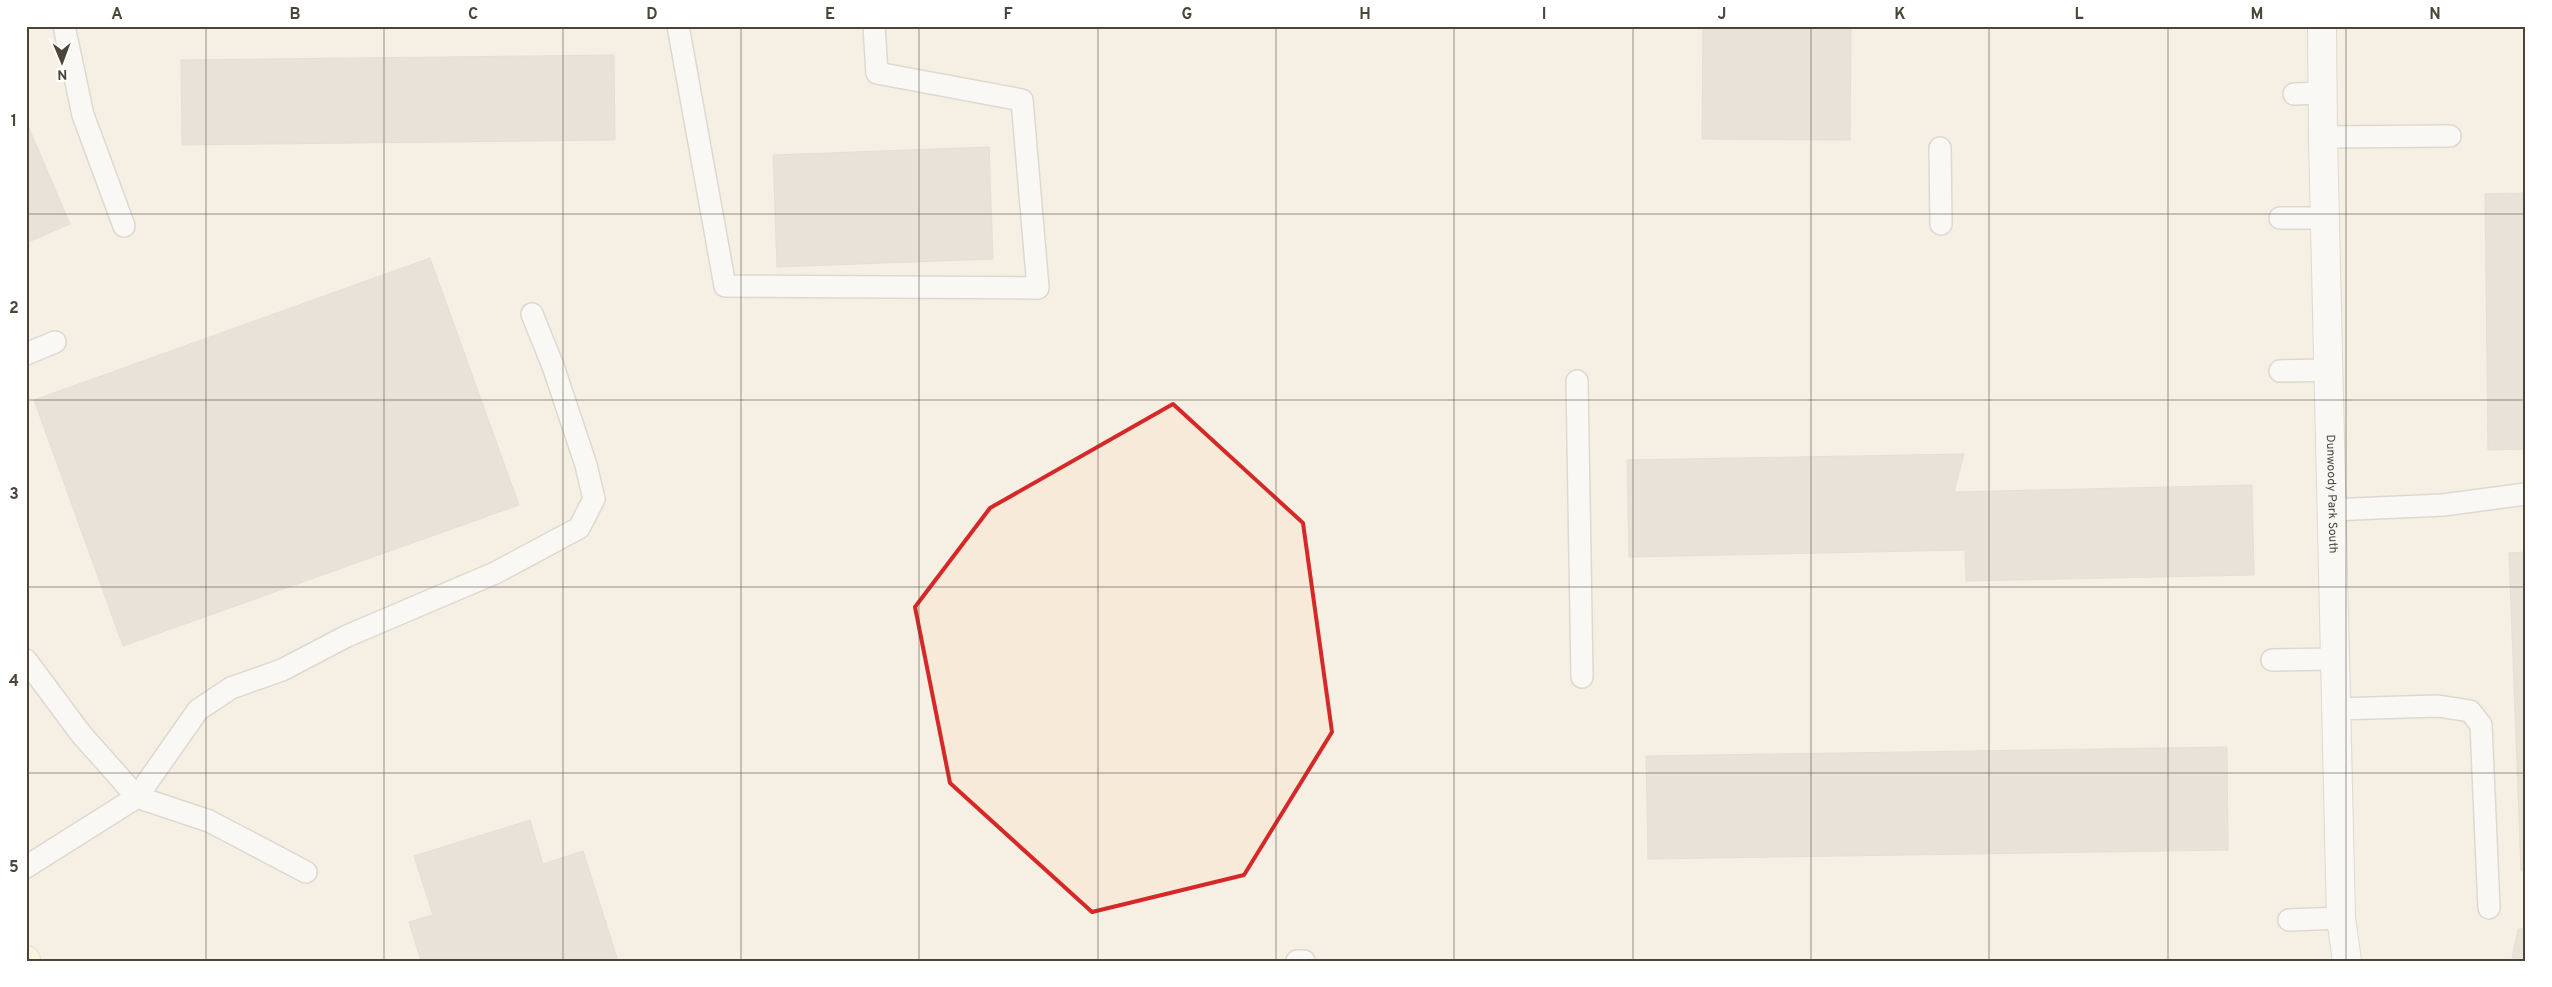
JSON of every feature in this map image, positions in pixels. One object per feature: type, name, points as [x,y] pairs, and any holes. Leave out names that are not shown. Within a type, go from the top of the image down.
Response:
[{"type":"street","name":"Dunwoody Park South","points":[[2322,26],[2335,658],[2342,918],[2347,961]]},
{"type":"lane","points":[[64,26],[82,115],[124,226]]},
{"type":"lane","points":[[678,26],[725,286],[1038,288],[1022,100],[877,72],[874,26]]},
{"type":"lane","points":[[2294,94],[2322,93]]},
{"type":"lane","points":[[2323,137],[2450,136]]},
{"type":"lane","points":[[1940,148],[1941,224]]},
{"type":"lane","points":[[2280,218],[2325,218]]},
{"type":"lane","points":[[26,867],[137,797],[198,710],[231,688],[282,670],[347,636],[495,573],[579,528],[594,499],[586,465],[553,366],[532,314]]},
{"type":"lane","points":[[26,354],[56,342]]},
{"type":"lane","points":[[2280,371],[2328,370]]},
{"type":"lane","points":[[1577,381],[1582,677]]},
{"type":"lane","points":[[2332,510],[2443,505],[2526,494]]},
{"type":"lane","points":[[2272,660],[2335,658]]},
{"type":"lane","points":[[26,660],[81,734],[137,797],[210,821],[306,872]]},
{"type":"lane","points":[[2337,709],[2438,706],[2470,711],[2481,725],[2489,908]]},
{"type":"lane","points":[[2289,920],[2342,918]]},
{"type":"lane","points":[[1297,961],[1304,961]]},
{"type":"highlighted area","points":[[1173,404],[1303,523],[1332,732],[1244,875],[1092,912],[950,783],[915,607],[990,508]]},
{"type":"shaded area","points":[[26,26],[2526,26],[2526,961],[26,961]]},
{"type":"building","points":[[1703,26],[1851,26],[1850,140],[1702,139]]},
{"type":"building","points":[[614,55],[615,140],[182,145],[181,60]]},
{"type":"building","points":[[26,121],[70,224],[26,243]]},
{"type":"building","points":[[989,147],[993,259],[777,267],[773,155]]},
{"type":"building","points":[[2526,193],[2526,449],[2488,450],[2485,194]]},
{"type":"building","points":[[430,258],[519,505],[123,646],[34,400]]},
{"type":"building","points":[[1964,454],[1954,492],[2252,485],[2254,575],[1966,581],[1965,550],[1629,557],[1627,460]]},
{"type":"building","points":[[2526,552],[2526,871],[2521,871],[2509,553]]},
{"type":"building","points":[[2227,747],[2228,850],[1648,859],[1646,756]]},
{"type":"building","points":[[530,820],[543,864],[583,851],[618,961],[421,961],[409,922],[433,915],[414,856]]},
{"type":"building","points":[[2518,929],[2526,929],[2526,958],[2512,958]]}]
